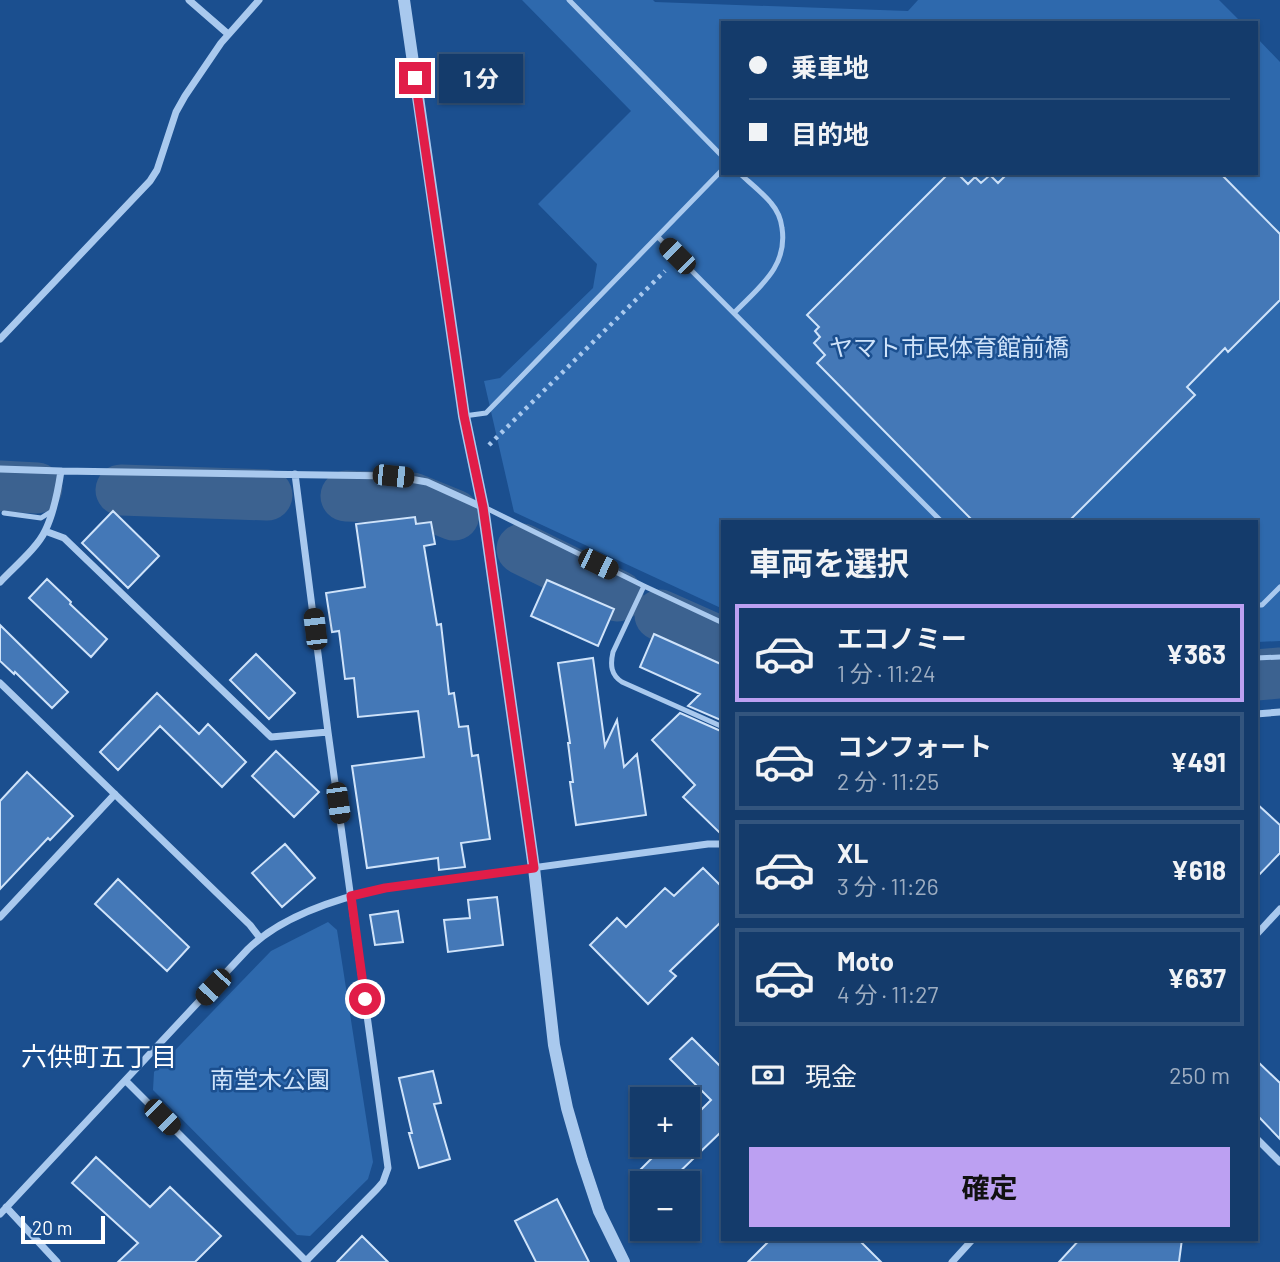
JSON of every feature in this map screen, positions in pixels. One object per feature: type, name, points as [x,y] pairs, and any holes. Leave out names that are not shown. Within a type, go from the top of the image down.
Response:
[{"type":"street","points":[[189,0],[228,34]]},
{"type":"street","points":[[0,339],[150,181],[157,170],[184,96],[228,34],[258,0]]},
{"type":"street","points":[[404,0],[464,416],[483,507],[534,868],[554,1045],[567,1108],[582,1160],[599,1211],[624,1262]]},
{"type":"street","points":[[0,468],[375,475],[427,482],[483,507]]},
{"type":"street","points":[[0,582],[39,541],[45,531],[59,489],[61,471]]},
{"type":"street","points":[[126,1081],[306,1261],[377,1189],[386,1176],[388,1168],[295,474]]},
{"type":"street","points":[[45,531],[64,538],[271,737],[328,732]]},
{"type":"street","points":[[0,683],[250,925],[260,938]]},
{"type":"street","points":[[1258,713],[1280,712]]},
{"type":"street","points":[[0,918],[116,794]]},
{"type":"street","points":[[57,1262],[3,1211],[260,938],[317,908],[385,888],[721,844]]},
{"type":"street","points":[[1258,933],[1280,909]]},
{"type":"street","points":[[1258,1140],[1280,1162]]},
{"type":"street","points":[[952,1262],[971,1241]]},
{"type":"lane","points":[[569,0],[721,155]]},
{"type":"lane","points":[[464,416],[486,412],[721,171]]},
{"type":"lane","points":[[734,313],[776,268],[784,247],[781,220],[772,204],[741,175]]},
{"type":"lane","points":[[657,237],[940,520]]},
{"type":"lane","points":[[483,507],[721,622]]},
{"type":"lane","points":[[4,513],[41,518],[52,511]]},
{"type":"lane","points":[[644,586],[613,652],[611,660],[614,676],[721,726]]},
{"type":"lane","points":[[1258,605],[1262,605],[1280,587]]},
{"type":"lane","points":[[1258,658],[1280,657]]},
{"type":"path","points":[[473,460],[665,271]]},
{"type":"green space","name":"ヤマト市民体育館前橋","points":[[522,0],[653,0],[908,11],[918,0],[1219,0],[1240,21],[721,21],[721,175],[1258,175],[1258,39],[1280,62],[1280,641],[1258,642],[1258,520],[721,520],[721,608],[514,512],[484,381],[500,378],[593,288],[597,264],[538,204],[631,111]]},
{"type":"green space","name":"南堂木公園","points":[[328,922],[337,930],[373,1162],[368,1179],[310,1236],[297,1235],[153,1090],[154,1072],[271,951]]},
{"type":"building","points":[[947,175],[959,175],[968,184],[975,177],[981,183],[990,175],[998,183],[1006,175],[1222,175],[1280,234],[1280,300],[1228,352],[1225,348],[1187,387],[1195,395],[1070,520],[972,520],[817,363],[825,355],[814,343],[820,337],[815,331],[819,327],[807,315]]},
{"type":"building","points":[[113,511],[159,556],[128,588],[82,543]]},
{"type":"building","points":[[415,517],[416,524],[431,522],[435,544],[424,546],[437,625],[441,624],[449,694],[454,693],[459,727],[468,726],[472,756],[478,755],[490,839],[461,843],[465,867],[439,870],[438,858],[367,868],[352,766],[424,757],[418,711],[358,717],[354,678],[345,679],[339,631],[332,632],[326,593],[365,587],[356,524]]},
{"type":"building","points":[[47,579],[107,639],[91,657],[29,598]]},
{"type":"building","points":[[547,580],[614,609],[598,646],[531,616]]},
{"type":"building","points":[[0,625],[68,692],[52,708],[0,661]]},
{"type":"building","points":[[654,634],[721,664],[721,720],[688,706],[700,694],[640,667]]},
{"type":"building","points":[[256,654],[295,693],[269,719],[230,680]]},
{"type":"building","points":[[593,658],[605,746],[617,720],[624,767],[637,754],[646,815],[576,825],[570,782],[573,782],[570,743],[558,663]]},
{"type":"building","points":[[157,693],[199,734],[208,724],[246,762],[222,787],[160,726],[118,770],[100,752]]},
{"type":"building","points":[[680,713],[721,731],[721,834],[683,797],[695,785],[652,740]]},
{"type":"building","points":[[276,751],[319,792],[294,817],[252,776]]},
{"type":"building","points":[[27,772],[73,816],[50,840],[48,838],[0,889],[0,801]]},
{"type":"building","points":[[1258,805],[1280,825],[1280,853],[1258,876]]},
{"type":"building","points":[[285,844],[315,878],[282,907],[252,873]]},
{"type":"building","points":[[703,868],[721,886],[721,922],[670,971],[676,976],[648,1004],[590,945],[617,918],[626,927],[665,888],[674,896]]},
{"type":"building","points":[[118,879],[189,947],[167,971],[95,904]]},
{"type":"building","points":[[497,897],[503,945],[448,952],[444,920],[470,918],[468,900]]},
{"type":"building","points":[[398,911],[403,942],[375,945],[370,915]]},
{"type":"building","points":[[692,1038],[721,1067],[721,1132],[700,1152],[700,1111],[711,1100],[670,1059]]},
{"type":"building","points":[[1258,1062],[1280,1083],[1280,1139],[1258,1116]]},
{"type":"building","points":[[433,1071],[441,1103],[434,1104],[450,1159],[419,1168],[409,1133],[412,1133],[399,1078]]},
{"type":"building","points":[[96,1157],[150,1207],[170,1187],[221,1236],[195,1262],[118,1262],[138,1243],[72,1183]]},
{"type":"building","points":[[653,1157],[695,1157],[680,1171],[641,1169]]},
{"type":"building","points":[[557,1199],[589,1262],[536,1262],[515,1221]]},
{"type":"building","points":[[362,1236],[388,1262],[337,1262]]},
{"type":"building","points":[[769,1241],[860,1241],[881,1262],[748,1262]]},
{"type":"building","points":[[1078,1241],[1182,1241],[1179,1262],[1059,1262]]},
{"type":"waterway","points":[[0,486],[37,488]]},
{"type":"waterway","points":[[121,490],[267,495]]},
{"type":"waterway","points":[[346,496],[412,498],[454,515]]},
{"type":"waterway","points":[[522,549],[618,596]]},
{"type":"waterway","points":[[660,615],[721,642]]},
{"type":"waterway","points":[[1258,675],[1280,673]]},
{"type":"district","name":"六供町五丁目","points":[[99,1057]]},
{"type":"route","points":[[365,999],[351,896],[385,888],[534,868],[483,507],[464,416],[415,78]]}]
